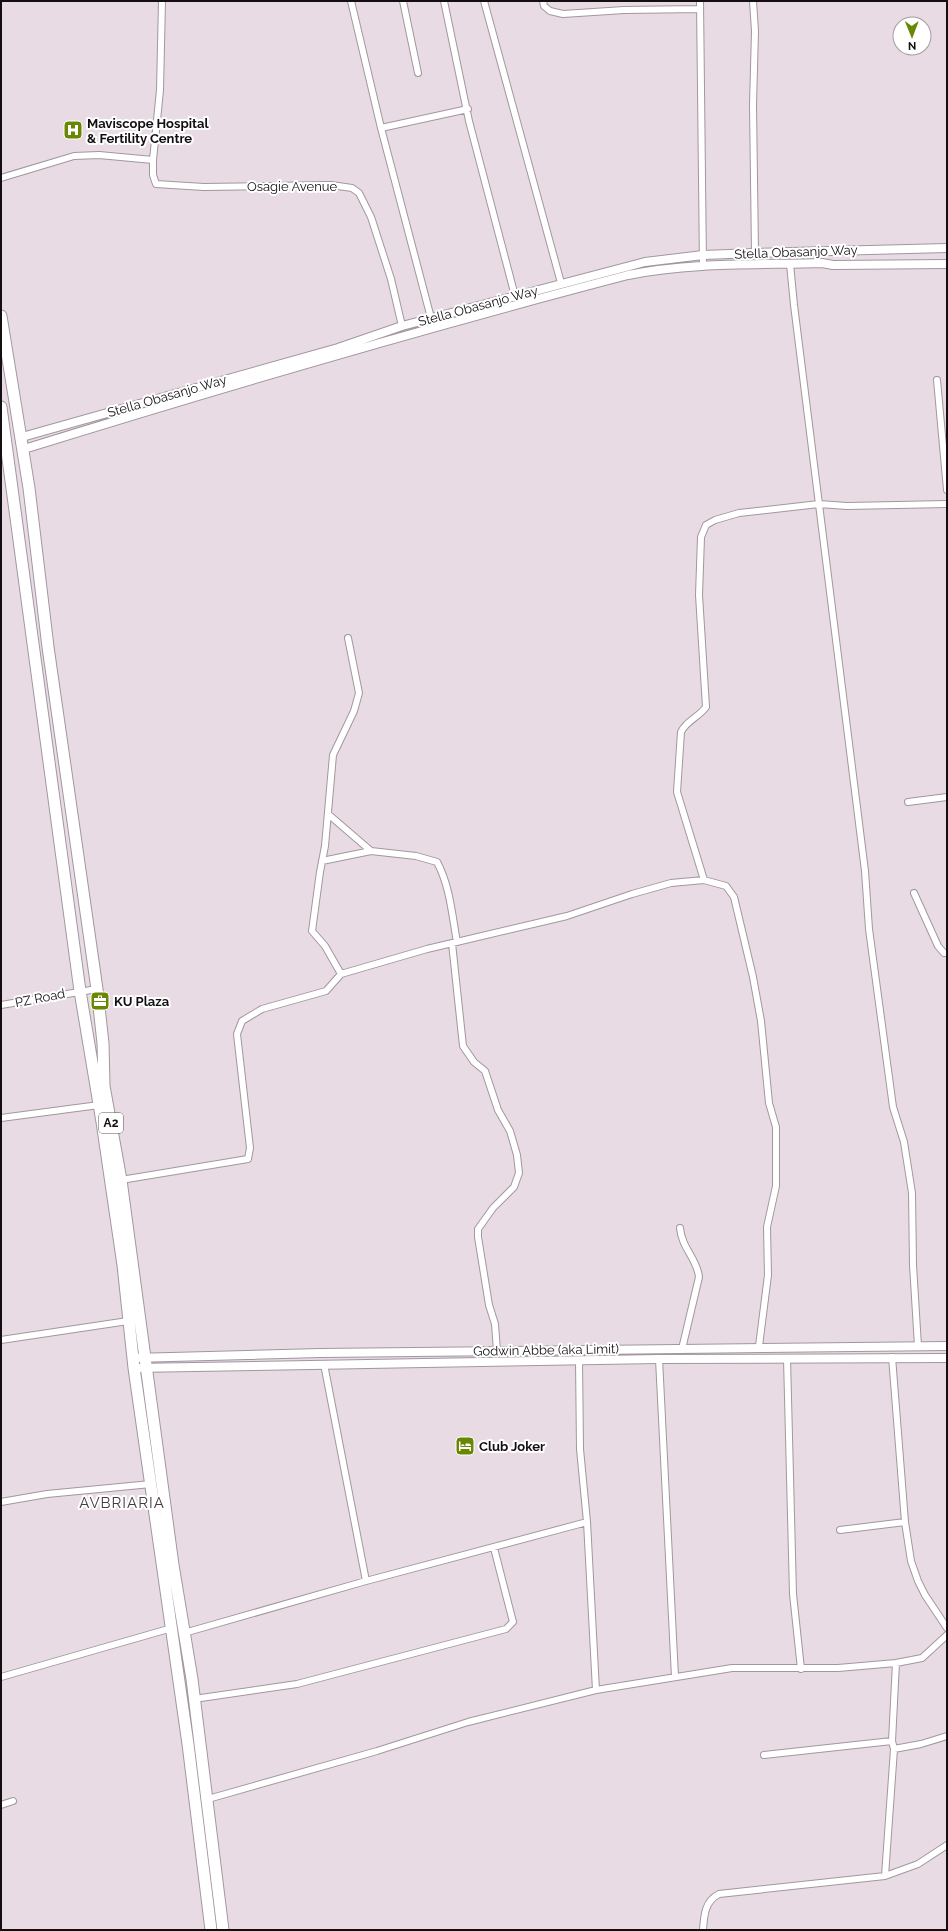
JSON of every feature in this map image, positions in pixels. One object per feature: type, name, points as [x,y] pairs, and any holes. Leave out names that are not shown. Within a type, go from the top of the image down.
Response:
[{"type":"highway","name":"A2","points":[[1,316],[24,449],[48,647],[97,989],[103,1043],[104,1086],[121,1180],[173,1565],[208,1799],[214,1863],[223,1930]]},
{"type":"highway","name":"A2","points":[[1,407],[80,991],[123,1265],[133,1363],[172,1628],[211,1930]]},
{"type":"street","points":[[1,178],[74,156],[99,155],[153,160],[160,90],[162,1]]},
{"type":"street","points":[[351,1],[381,128],[431,318]]},
{"type":"street","points":[[403,1],[418,73]]},
{"type":"street","points":[[444,1],[468,109],[515,296]]},
{"type":"street","points":[[484,1],[561,283]]},
{"type":"street","points":[[543,1],[544,6],[550,11],[563,14],[624,10],[700,9]]},
{"type":"street","points":[[700,1],[703,266]]},
{"type":"street","points":[[753,1],[755,31],[753,105],[755,253]]},
{"type":"street","points":[[381,128],[468,109]]},
{"type":"street","name":"Osagie Avenue","points":[[153,160],[154,181],[156,184],[161,185],[204,187],[331,185],[352,188],[359,193],[371,217],[391,279],[402,326]]},
{"type":"street","name":"Stella Obasanjo Way","points":[[22,437],[338,348],[402,326],[645,262],[703,255],[947,248]]},
{"type":"street","points":[[790,264],[865,871],[869,929],[893,1107],[904,1142],[912,1193],[913,1265],[918,1346]]},
{"type":"street","points":[[24,449],[482,313],[628,275],[649,271],[703,266],[790,264],[947,264]]},
{"type":"street","points":[[937,380],[947,490]]},
{"type":"street","points":[[704,880],[677,792],[681,732],[684,725],[702,713],[706,707],[699,595],[701,537],[706,525],[715,520],[733,515],[819,504],[847,506],[947,504]]},
{"type":"street","points":[[341,974],[325,946],[312,931],[328,814],[328,797],[333,755],[354,711],[359,693],[348,638]]},
{"type":"street","points":[[908,802],[947,797]]},
{"type":"street","points":[[328,814],[371,851]]},
{"type":"street","points":[[322,861],[371,851],[416,856],[437,862],[443,872],[454,943],[463,1046],[474,1062],[485,1071],[498,1110],[510,1130],[517,1155],[519,1173],[514,1187],[493,1208],[478,1230],[489,1305],[495,1324],[497,1351]]},
{"type":"street","points":[[121,1180],[248,1159],[250,1148],[237,1034],[242,1021],[262,1009],[326,991],[341,974],[454,943],[567,916],[632,894],[671,883],[704,880],[726,886],[734,897],[761,1021],[769,1104],[776,1127],[776,1186],[767,1227],[768,1275],[760,1346]]},
{"type":"street","points":[[914,893],[938,946],[944,953],[947,953]]},
{"type":"street","name":"PZ Road","points":[[1,1005],[97,989]]},
{"type":"street","points":[[1,1118],[99,1105]]},
{"type":"street","points":[[680,1228],[681,1239],[698,1266],[699,1277],[682,1349]]},
{"type":"street","points":[[1,1340],[128,1321]]},
{"type":"street","name":"Godwin Abbe (aka Limit)","points":[[133,1363],[145,1357],[177,1358],[320,1353],[682,1349],[760,1346],[947,1346]]},
{"type":"street","points":[[892,1357],[905,1522],[912,1561],[918,1581],[925,1596],[947,1628]]},
{"type":"street","points":[[787,1358],[793,1594],[801,1669]]},
{"type":"street","name":"Godwin Abbe (aka Limit)","points":[[133,1363],[146,1368],[177,1366],[659,1359],[947,1358]]},
{"type":"street","points":[[659,1359],[675,1677]]},
{"type":"street","points":[[579,1360],[580,1449],[587,1522],[596,1690]]},
{"type":"street","points":[[324,1364],[366,1581]]},
{"type":"street","points":[[1,1502],[47,1494],[150,1484]]},
{"type":"street","points":[[184,1633],[366,1581],[587,1522]]},
{"type":"street","points":[[840,1530],[905,1522]]},
{"type":"street","points":[[194,1699],[297,1684],[506,1629],[513,1622],[494,1548]]},
{"type":"street","points":[[1,1677],[172,1628]]},
{"type":"street","points":[[208,1799],[378,1751],[468,1722],[596,1690],[732,1668],[838,1668],[896,1663],[922,1658],[947,1635]]},
{"type":"street","points":[[885,1876],[894,1749],[892,1741],[896,1663]]},
{"type":"street","points":[[894,1749],[921,1744],[947,1736]]},
{"type":"street","points":[[764,1755],[892,1741]]},
{"type":"street","points":[[1,1805],[13,1801]]},
{"type":"street","points":[[703,1930],[706,1907],[712,1897],[719,1894],[885,1876],[918,1864],[947,1844]]},
{"type":"place","name":"Maviscope Hospital & Fertility Centre","points":[[73,130]]},
{"type":"place","name":"KU Plaza","points":[[100,1001]]},
{"type":"place","name":"Club Joker","points":[[465,1446]]},
{"type":"district","name":"AVBRIARIA","points":[[122,1503]]}]
